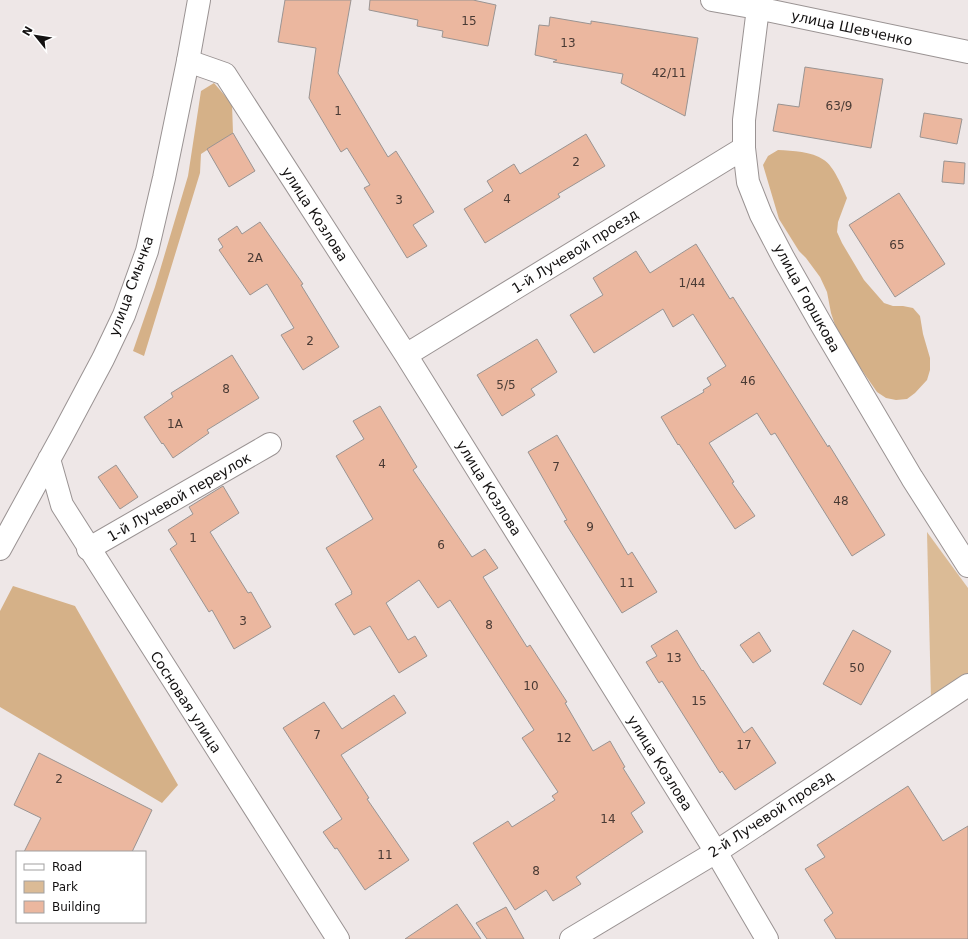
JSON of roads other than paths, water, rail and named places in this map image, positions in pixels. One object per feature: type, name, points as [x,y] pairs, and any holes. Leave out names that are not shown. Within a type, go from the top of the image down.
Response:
[{"type":"street","name":"улица Смычка","points":[[0,549],[103,359],[124,315],[147,251],[164,178],[199,0]]},
{"type":"street","name":"улица Шевченко","points":[[712,0],[758,4],[968,52]]},
{"type":"street","name":"улица Горшкова","points":[[758,4],[744,120],[744,148],[748,182],[761,215],[784,260],[912,478],[968,566]]},
{"type":"street","name":"улица Козлова","points":[[188,61],[225,74],[406,355],[716,852],[767,939]]},
{"type":"street","name":"1-й Лучевой проезд","points":[[406,355],[744,148]]},
{"type":"street","name":"1-й Лучевой переулок","points":[[88,549],[270,444]]},
{"type":"street","name":"Сосновая улица","points":[[49,459],[62,505],[88,549],[338,939]]},
{"type":"street","name":"2-й Лучевой проезд","points":[[571,939],[716,852],[968,685]]}]
